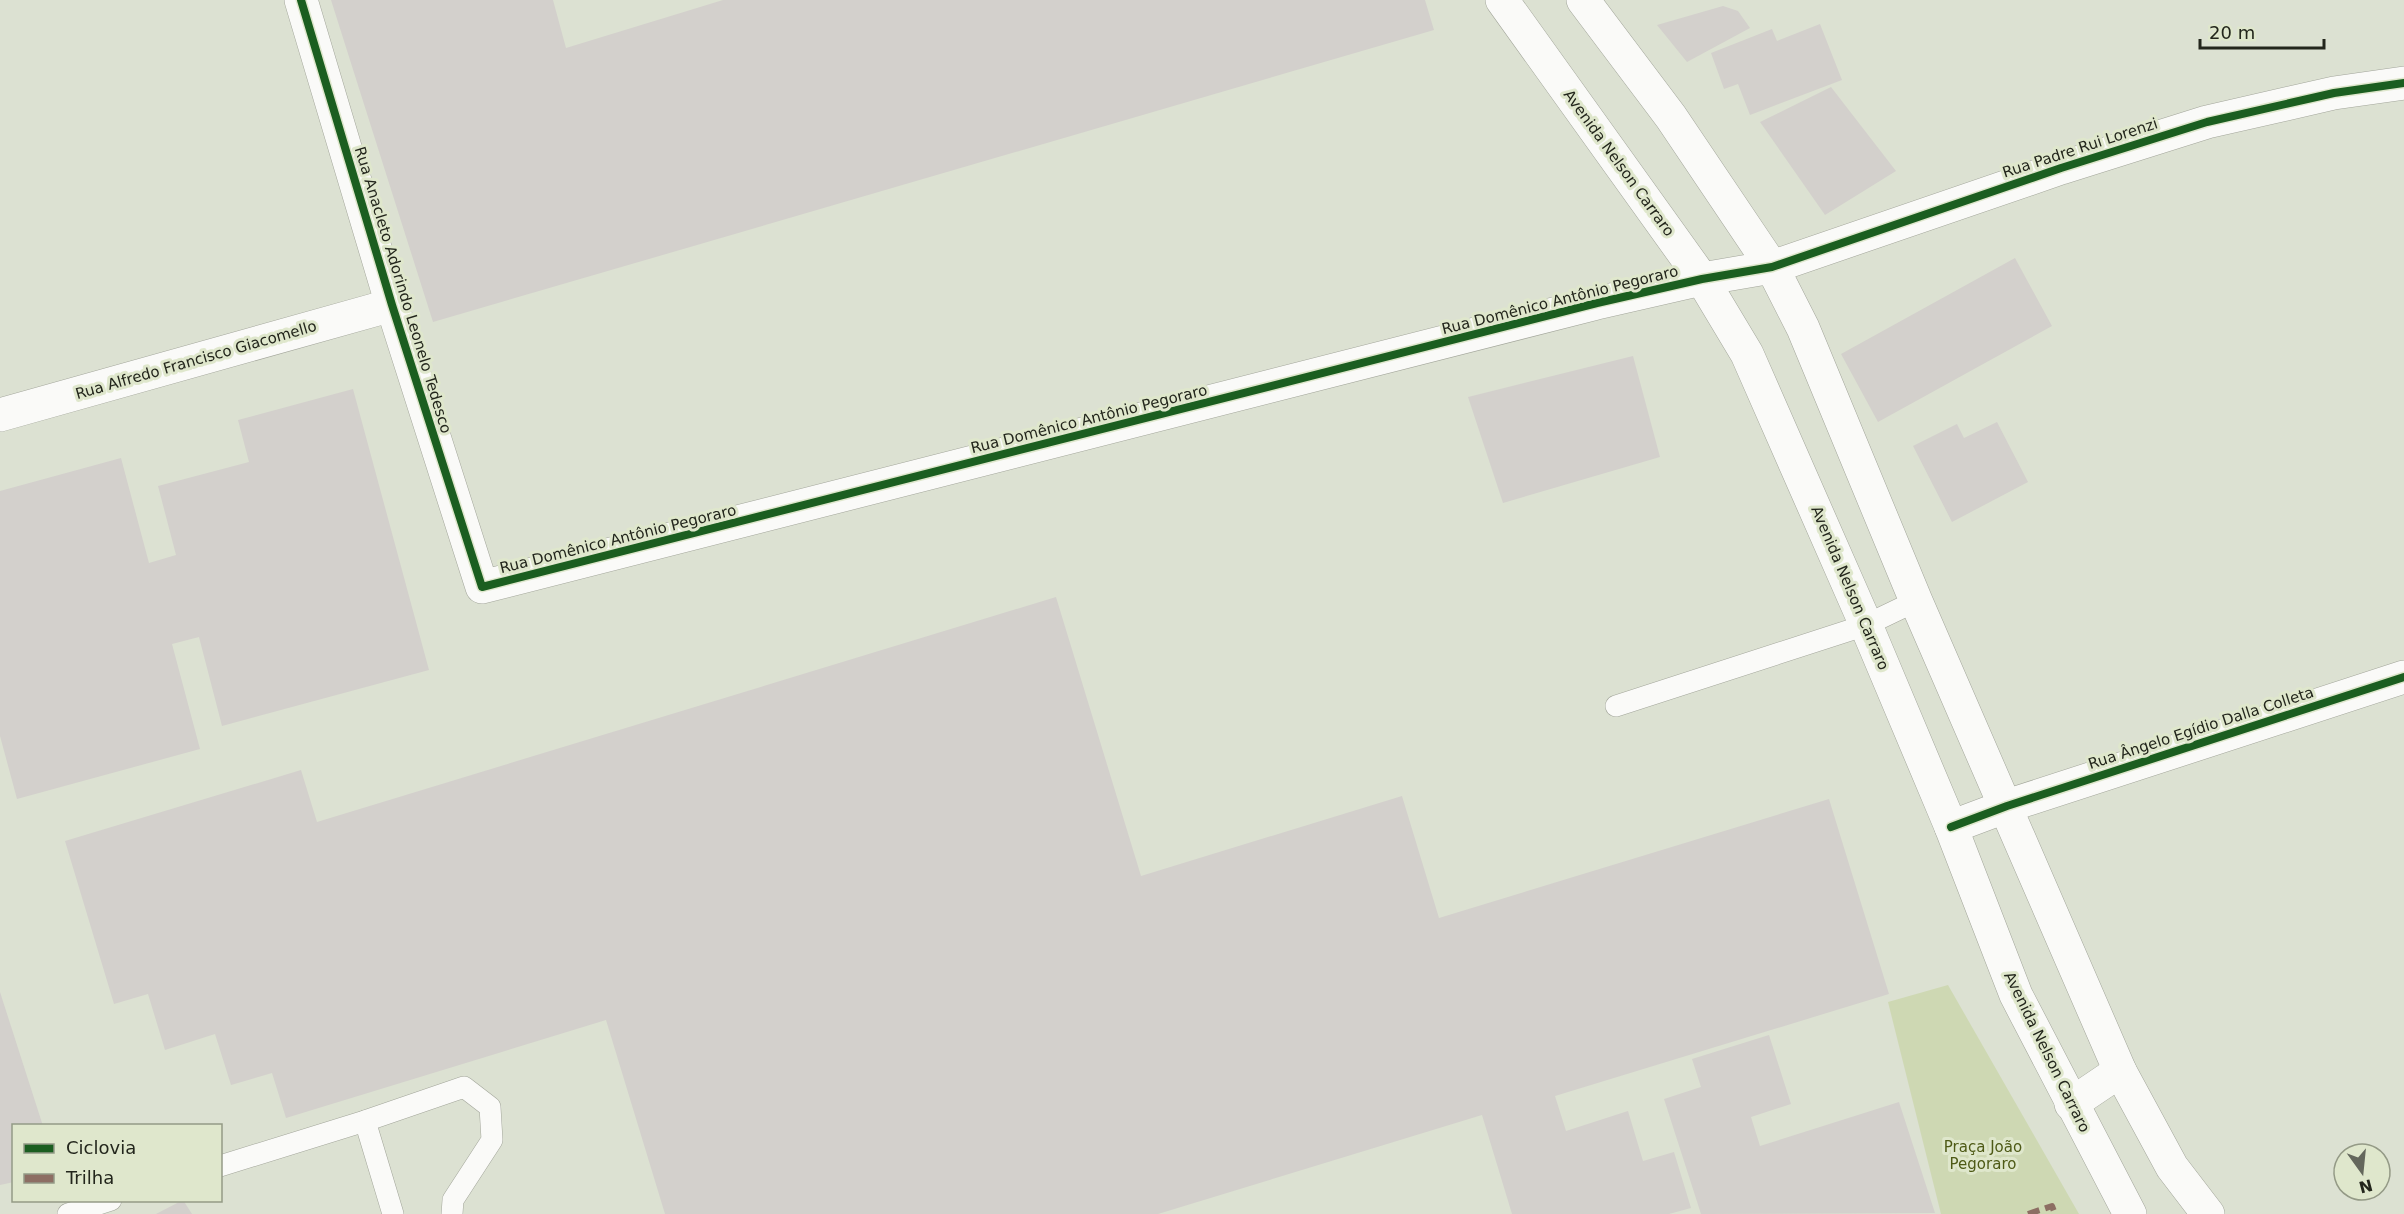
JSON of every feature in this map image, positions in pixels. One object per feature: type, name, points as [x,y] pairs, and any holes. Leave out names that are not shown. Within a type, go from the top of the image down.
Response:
[{"type":"street","name":"Rua Anacleto Adorindo Leonelo Tedesco","points":[[301,0],[392,305],[483,587]]},
{"type":"street","name":"Avenida Nelson Carraro","points":[[1502,0],[1702,279],[1747,354],[1866,625],[1951,827],[2016,995],[2130,1214]]},
{"type":"street","points":[[1583,0],[1671,117],[1772,267],[1803,328],[1916,601],[2007,806],[2120,1071],[2172,1167],[2208,1214]]},
{"type":"street","name":"Rua Padre Rui Lorenzi","points":[[1702,279],[1772,267],[2039,175],[2208,122],[2334,93],[2404,82]]},
{"type":"street","name":"Rua Domênico Antônio Pegoraro","points":[[483,587],[1574,309],[1702,279]]},
{"type":"street","name":"Rua Alfredo Francisco Giacomello","points":[[0,416],[392,305]]},
{"type":"street","name":"Rua Ângelo Egídio Dalla Colleta","points":[[1951,827],[2007,806],[2404,676]]},
{"type":"street","points":[[2072,1104],[2120,1071]]},
{"type":"lane","points":[[1616,706],[1866,625],[1916,601]]},
{"type":"lane","points":[[222,1165],[365,1121],[464,1087],[490,1107],[492,1140],[453,1200],[452,1214]]},
{"type":"lane","points":[[365,1121],[393,1214]]},
{"type":"lane","points":[[68,1214],[105,1202]]},
{"type":"green space","name":"Praça João Pegoraro","points":[[1948,985],[2079,1214],[1941,1214],[1888,1002]]},
{"type":"building","points":[[331,0],[553,0],[566,48],[723,0],[1425,0],[1434,30],[433,322]]},
{"type":"building","points":[[1723,6],[1738,11],[1750,28],[1687,62],[1657,25]]},
{"type":"building","points":[[1820,24],[1842,80],[1750,115],[1738,84],[1724,89],[1711,53],[1772,29],[1777,41]]},
{"type":"building","points":[[1831,87],[1896,171],[1825,215],[1760,122]]},
{"type":"building","points":[[2015,258],[2052,326],[1878,422],[1841,354]]},
{"type":"building","points":[[1633,356],[1660,457],[1503,503],[1468,397]]},
{"type":"building","points":[[353,389],[429,670],[222,726],[199,637],[172,644],[200,749],[17,799],[0,736],[0,491],[121,458],[149,563],[176,555],[158,486],[249,462],[238,420]]},
{"type":"building","points":[[1997,422],[2028,482],[1952,522],[1913,446],[1957,424],[1964,438]]},
{"type":"building","points":[[1056,597],[1141,876],[1402,796],[1439,918],[1829,799],[1889,994],[1555,1096],[1566,1131],[1628,1111],[1643,1161],[1674,1152],[1691,1208],[1669,1214],[1512,1214],[1482,1115],[1158,1214],[665,1214],[606,1020],[286,1118],[272,1073],[231,1085],[215,1034],[165,1050],[148,994],[114,1004],[65,841],[301,770],[317,822]]},
{"type":"building","points":[[0,992],[42,1124],[12,1124],[12,1182],[0,1185]]},
{"type":"building","points":[[1769,1035],[1791,1104],[1751,1117],[1760,1146],[1899,1102],[1935,1213],[1701,1214],[1664,1099],[1701,1087],[1692,1059]]},
{"type":"building","points":[[179,1202],[184,1202],[192,1214],[156,1214]]},
{"type":"marked path","points":[[2028,1214],[2052,1206],[2055,1214]]},
{"type":"cycle path","points":[[301,0],[392,305],[482,587],[1597,303],[1702,279],[1772,267],[2061,168],[2207,122],[2334,93],[2404,83]]},
{"type":"cycle path","points":[[1951,827],[2007,806],[2404,677]]}]
